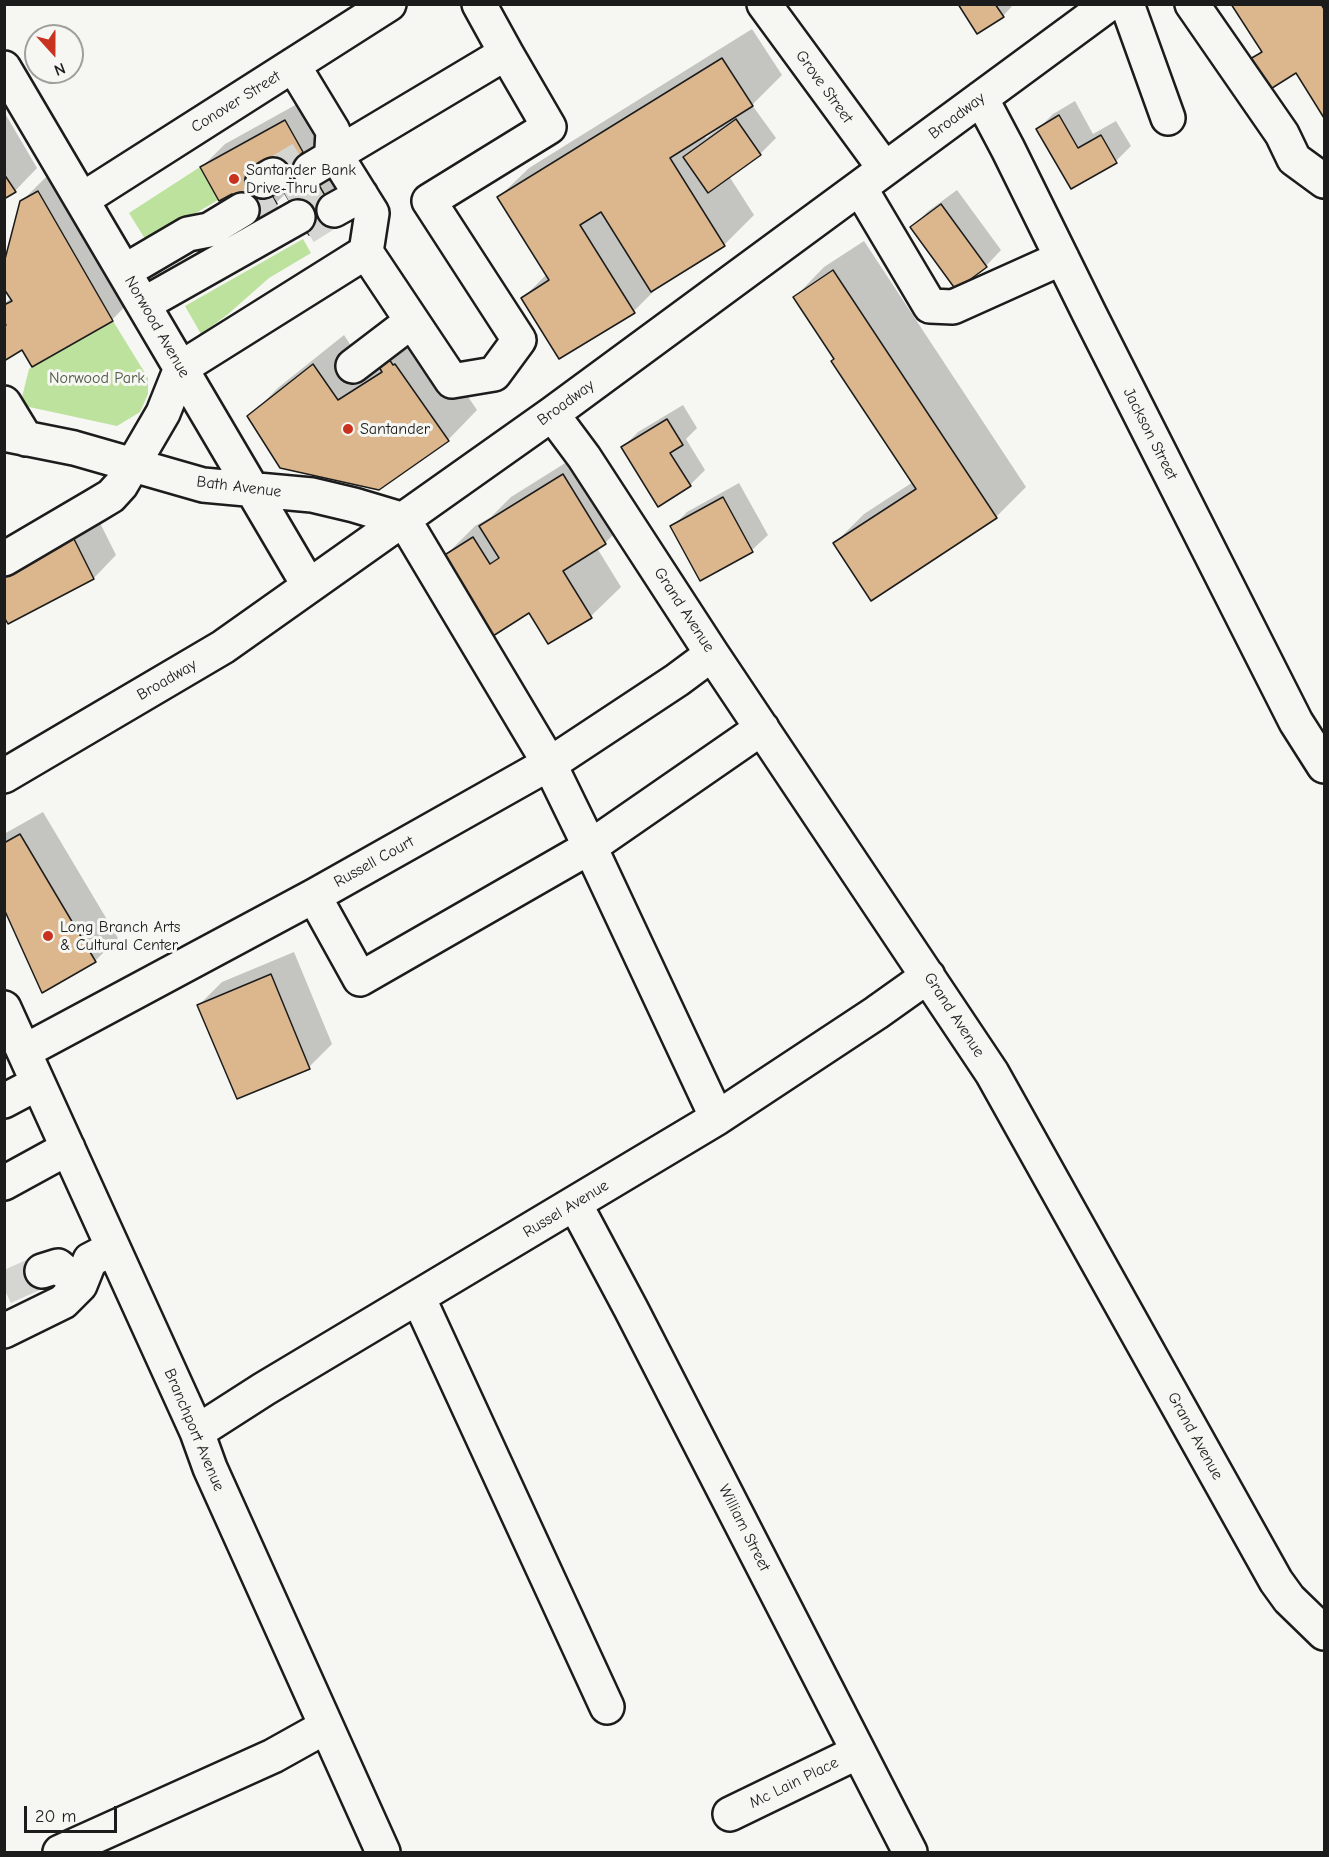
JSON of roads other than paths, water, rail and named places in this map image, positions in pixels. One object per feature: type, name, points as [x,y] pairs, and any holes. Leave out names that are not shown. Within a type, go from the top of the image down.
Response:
[{"type":"street","name":"Conover Street","points":[[83,199],[389,4]]},
{"type":"street","points":[[332,181],[372,213],[366,252],[452,381],[494,374],[519,340],[429,201],[549,127],[478,4]]},
{"type":"street","name":"Grove Street","points":[[764,4],[873,179],[930,306],[953,307],[1062,258]]},
{"type":"street","name":"Broadway","points":[[4,776],[223,647],[552,414],[1109,4]]},
{"type":"street","points":[[1127,4],[1168,118]]},
{"type":"street","points":[[1192,4],[1282,134],[1294,159],[1324,181]]},
{"type":"street","points":[[332,181],[506,53]]},
{"type":"street","points":[[293,65],[333,130],[332,181]]},
{"type":"street","name":"Norwood Avenue","points":[[4,68],[309,586]]},
{"type":"street","name":"Jackson Street","points":[[981,98],[1296,722],[1324,766]]},
{"type":"street","points":[[144,304],[222,259],[246,229],[283,198]]},
{"type":"street","points":[[125,271],[188,234],[209,230],[238,204]]},
{"type":"street","points":[[4,559],[111,496],[121,485],[163,412],[181,368],[366,252]]},
{"type":"street","points":[[353,366],[412,321]]},
{"type":"street","points":[[4,403],[15,436]]},
{"type":"street","name":"Grand Avenue","points":[[552,414],[584,457],[712,654],[992,1073],[1276,1581],[1289,1599],[1324,1633]]},
{"type":"street","name":"Bath Avenue","points":[[15,436],[74,448],[203,485],[312,495],[404,520]]},
{"type":"street","points":[[404,520],[549,763],[717,1118]]},
{"type":"street","name":"Russell Court","points":[[25,1051],[314,896],[549,763],[677,680],[712,654]]},
{"type":"street","points":[[314,896],[360,979],[590,847],[762,728]]},
{"type":"street","name":"Russel Avenue","points":[[196,1432],[717,1118],[867,1020],[928,975]]},
{"type":"street","name":"Branchport Avenue","points":[[6,1014],[25,1051],[325,1727],[383,1852]]},
{"type":"street","points":[[4,1101],[38,1083]]},
{"type":"street","points":[[4,1183],[68,1148]]},
{"type":"street","name":"William Street","points":[[575,1204],[910,1852]]},
{"type":"street","points":[[4,1331],[63,1302],[80,1285],[90,1260],[113,1248]]},
{"type":"street","points":[[42,1271],[58,1266],[80,1285]]},
{"type":"street","points":[[418,1297],[607,1707]]},
{"type":"street","points":[[60,1852],[273,1756],[325,1727]]},
{"type":"street","name":"Mc Lain Place","points":[[730,1814],[858,1752]]},
{"type":"tunnel","points":[[273,175],[303,157]]},
{"type":"tunnel","points":[[290,203],[320,186]]},
{"type":"tunnel","points":[[242,210],[271,194]]},
{"type":"tunnel","points":[[305,228],[334,210]]},
{"type":"tunnel","points":[[4,1288],[42,1271]]},
{"type":"place","name":"Santander Bank Drive-Thru","points":[[234,179]]},
{"type":"place","name":"Santander","points":[[348,429]]},
{"type":"place","name":"Long Branch Arts & Cultural Center","points":[[48,936]]},
{"type":"park label","name":"Norwood Park","points":[[97,378]]}]
